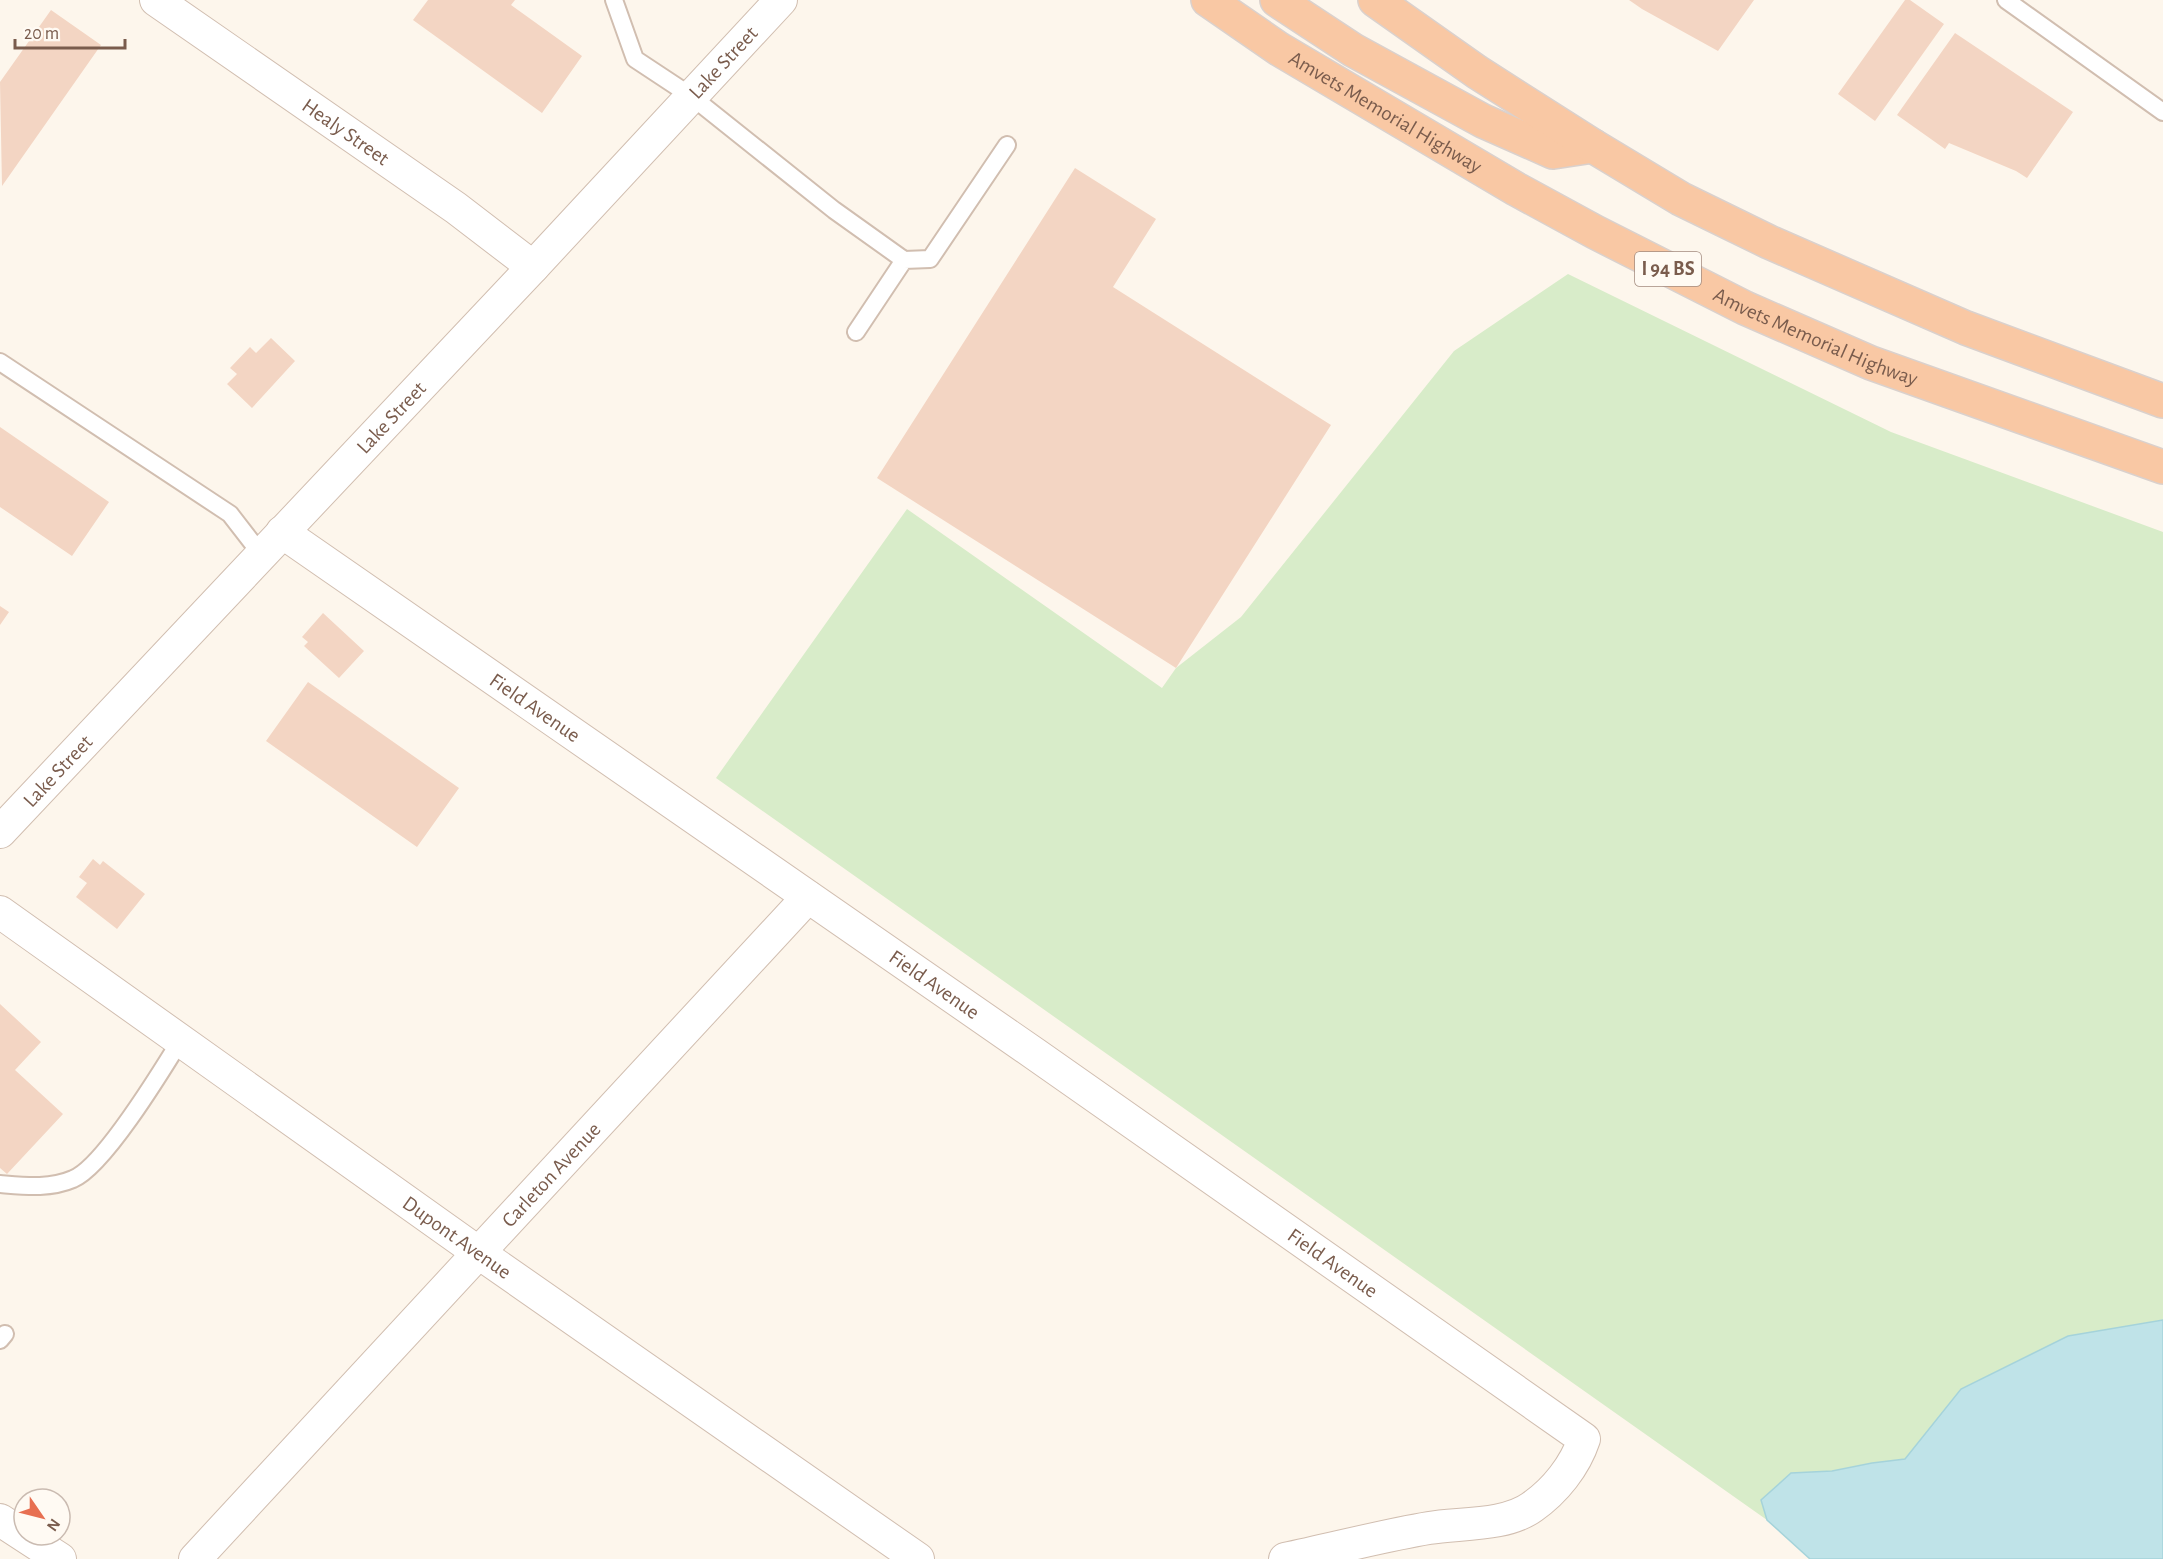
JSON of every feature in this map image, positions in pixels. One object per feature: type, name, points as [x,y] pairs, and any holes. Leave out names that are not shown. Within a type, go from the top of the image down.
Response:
[{"type":"highway","name":"Amvets Memorial Highway","points":[[1208,0],[1280,49],[1516,189],[1745,308],[1871,363],[2163,467]]},
{"type":"highway","points":[[1277,0],[1353,50],[1483,121],[1553,152],[1593,146]]},
{"type":"highway","points":[[1375,0],[1477,72],[1681,199],[1769,242],[1966,328],[2163,401]]},
{"type":"street","name":"Healy Street","points":[[156,0],[456,208],[532,267]]},
{"type":"street","name":"Lake Street","points":[[0,832],[781,0]]},
{"type":"street","name":"Field Avenue","points":[[282,532],[1055,1067],[1584,1439],[1571,1467],[1552,1489],[1531,1508],[1508,1518],[1429,1528],[1285,1559]]},
{"type":"street","name":"Carleton Avenue","points":[[195,1559],[808,897]]},
{"type":"street","name":"Dupont Avenue","points":[[0,912],[479,1253],[918,1559]]},
{"type":"street","points":[[0,1520],[60,1559]]},
{"type":"lane","points":[[614,0],[635,59],[691,96],[834,210],[904,260],[930,259],[1007,145]]},
{"type":"lane","points":[[2006,0],[2163,112]]},
{"type":"lane","points":[[856,332],[904,260]]},
{"type":"lane","points":[[0,362],[230,514],[261,554]]},
{"type":"lane","points":[[0,1184],[40,1187],[76,1178],[90,1168],[132,1114],[180,1041]]},
{"type":"green space","points":[[1568,274],[1891,432],[2163,532],[2163,1320],[2068,1336],[1961,1389],[1905,1459],[1832,1471],[1791,1474],[1762,1500],[1767,1520],[716,778],[907,509],[1162,688],[1176,668],[1241,617],[1454,351]]},
{"type":"water","points":[[2163,1320],[2163,1559],[1810,1559],[1767,1520],[1761,1500],[1791,1473],[1832,1471],[1905,1459],[1961,1389],[2068,1336]]},
{"type":"building","points":[[428,0],[515,0],[511,5],[582,56],[542,113],[413,20]]},
{"type":"building","points":[[1629,0],[1754,0],[1718,51]]},
{"type":"building","points":[[1905,0],[1910,0],[1944,24],[1875,121],[1838,94]]},
{"type":"building","points":[[51,10],[101,45],[2,186],[0,82]]},
{"type":"building","points":[[1955,33],[2073,112],[2027,178],[2016,171],[1949,143],[1945,149],[1897,115]]},
{"type":"building","points":[[1075,168],[1156,219],[1113,287],[1331,425],[1176,668],[877,478]]},
{"type":"building","points":[[271,338],[295,361],[252,408],[227,384],[237,374],[230,368],[250,347],[256,353]]},
{"type":"building","points":[[0,427],[109,502],[72,556],[0,507]]},
{"type":"building","points":[[0,606],[9,612],[0,625]]},
{"type":"building","points":[[323,613],[364,651],[339,678],[304,646],[308,642],[302,637]]},
{"type":"building","points":[[308,682],[459,788],[417,847],[266,741]]},
{"type":"building","points":[[93,859],[100,865],[103,861],[145,894],[117,929],[76,897],[87,883],[79,877]]},
{"type":"building","points":[[0,1004],[41,1042],[15,1070],[63,1114],[7,1174],[0,1168]]}]
